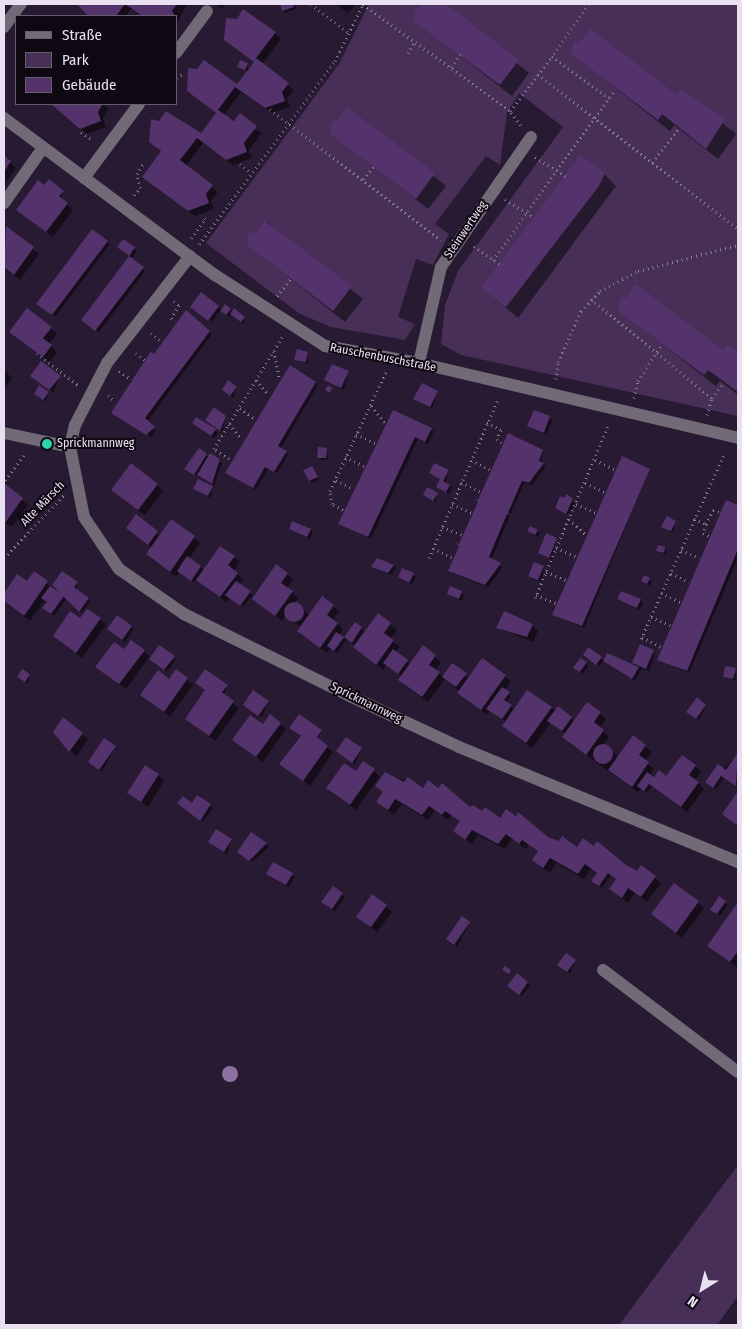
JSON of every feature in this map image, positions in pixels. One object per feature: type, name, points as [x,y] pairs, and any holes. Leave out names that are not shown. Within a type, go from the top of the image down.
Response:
[{"type":"street","points":[[4,27],[21,4]]},
{"type":"street","points":[[178,50],[207,11]]},
{"type":"street","points":[[84,178],[138,105]]},
{"type":"street","name":"Rauschenbuschstraße","points":[[4,118],[186,253],[289,326],[325,346],[391,360],[420,363],[702,433],[735,438]]},
{"type":"street","name":"Steinwertweg","points":[[420,363],[435,286],[452,248],[531,137]]},
{"type":"street","points":[[4,203],[44,148]]},
{"type":"street","name":"Sprickmannweg","points":[[186,253],[88,393],[70,447],[75,484],[84,517],[119,569],[184,614],[459,747],[738,862]]},
{"type":"street","points":[[4,432],[35,441],[70,447]]},
{"type":"street","points":[[603,970],[738,1072]]},
{"type":"path","points":[[311,4],[349,33]]},
{"type":"path","points":[[186,253],[252,173],[336,61],[363,4],[510,112],[531,137]]},
{"type":"path","points":[[510,112],[589,4]]},
{"type":"path","points":[[408,53],[415,42]]},
{"type":"path","points":[[450,67],[460,54]]},
{"type":"path","points":[[552,56],[609,98]]},
{"type":"path","points":[[178,76],[183,74]]},
{"type":"path","points":[[538,74],[738,230]]},
{"type":"path","points":[[493,260],[527,212],[559,172],[615,89]]},
{"type":"path","points":[[270,109],[452,248]]},
{"type":"path","points":[[652,162],[679,128]]},
{"type":"path","points":[[522,149],[565,176]]},
{"type":"path","points":[[124,208],[140,188],[137,174],[145,161]]},
{"type":"path","points":[[240,164],[252,173]]},
{"type":"path","points":[[363,179],[373,167]]},
{"type":"path","points":[[492,191],[534,218]]},
{"type":"path","points":[[186,253],[205,219],[201,216]]},
{"type":"path","points":[[460,236],[500,264]]},
{"type":"path","points":[[554,397],[558,362],[591,299],[638,271],[738,245]]},
{"type":"path","points":[[591,299],[654,355],[712,398]]},
{"type":"path","points":[[229,459],[214,449],[289,326]]},
{"type":"path","points":[[631,416],[638,381],[662,344]]},
{"type":"path","points":[[274,350],[279,377]]},
{"type":"path","points":[[37,353],[88,393]]},
{"type":"path","points":[[343,510],[332,504],[330,492],[391,360]]},
{"type":"path","points":[[256,380],[268,395]]},
{"type":"path","points":[[702,433],[712,398],[723,383]]},
{"type":"path","points":[[429,558],[504,384]]},
{"type":"path","points":[[371,406],[385,423]]},
{"type":"path","points":[[240,408],[254,418]]},
{"type":"path","points":[[556,603],[536,597],[614,412]]},
{"type":"path","points":[[487,422],[501,430],[497,439],[502,443]]},
{"type":"path","points":[[229,424],[241,439]]},
{"type":"path","points":[[356,434],[376,443]]},
{"type":"path","points":[[661,647],[642,638],[694,519],[735,438]]},
{"type":"path","points":[[4,480],[35,441]]},
{"type":"path","points":[[345,457],[364,466]]},
{"type":"path","points":[[471,460],[490,470]]},
{"type":"path","points":[[595,460],[614,469]]},
{"type":"path","points":[[336,480],[353,489]]},
{"type":"path","points":[[462,482],[481,492]]},
{"type":"path","points":[[585,483],[604,492]]},
{"type":"path","name":"Alte Märsch","points":[[4,558],[75,484]]},
{"type":"path","points":[[452,504],[472,514]]},
{"type":"path","points":[[576,504],[596,513]]},
{"type":"path","points":[[709,536],[703,533],[706,524],[713,510],[719,512]]},
{"type":"path","points":[[569,519],[586,535]]},
{"type":"path","points":[[694,519],[706,524]]},
{"type":"path","points":[[442,527],[463,536]]},
{"type":"path","points":[[434,548],[454,558]]},
{"type":"path","points":[[556,548],[577,557]]},
{"type":"path","points":[[681,550],[699,558]]},
{"type":"path","points":[[546,572],[566,580]]},
{"type":"path","points":[[671,573],[689,582]]},
{"type":"path","points":[[662,593],[680,602]]},
{"type":"path","points":[[651,617],[670,625]]},
{"type":"green space","points":[[369,4],[738,4],[738,416],[461,355],[441,344],[445,305],[458,271],[563,127],[519,93],[507,113],[500,165],[486,156],[435,224],[449,234],[433,265],[416,259],[398,317],[415,324],[405,340],[331,327],[300,314],[206,243],[339,64]]},
{"type":"green space","points":[[738,1165],[738,1296],[717,1325],[619,1325]]},
{"type":"building","points":[[77,4],[125,4],[117,15],[87,15]]},
{"type":"building","points":[[125,4],[177,4],[172,11],[174,15],[141,15]]},
{"type":"building","points":[[280,4],[293,4],[294,7],[282,11]]},
{"type":"building","points":[[425,4],[442,4],[454,10],[519,60],[500,85],[413,21],[416,8]]},
{"type":"building","points":[[243,9],[276,32],[256,58],[289,83],[282,92],[285,101],[265,108],[235,87],[218,110],[234,121],[240,113],[257,126],[244,143],[247,152],[226,160],[197,138],[180,160],[213,185],[206,194],[209,203],[188,211],[142,177],[161,151],[149,142],[151,119],[159,121],[166,111],[201,133],[216,113],[187,91],[188,68],[197,69],[204,60],[237,84],[254,62],[224,40],[226,18],[237,19]]},
{"type":"building","points":[[591,29],[677,95],[681,89],[725,119],[706,149],[662,114],[658,120],[571,54],[574,41],[579,43]]},
{"type":"building","points":[[240,60],[248,63],[245,70],[237,67]]},
{"type":"building","points":[[52,105],[102,105],[98,112],[101,121],[80,129]]},
{"type":"building","points":[[347,107],[435,173],[416,199],[329,133],[333,120],[337,121]]},
{"type":"building","points":[[580,155],[605,173],[599,186],[506,307],[481,288]]},
{"type":"building","points":[[4,156],[11,161],[4,172]]},
{"type":"building","points":[[49,179],[64,191],[59,196],[68,203],[46,232],[16,210],[38,180],[44,185]]},
{"type":"building","points":[[265,221],[352,286],[333,311],[247,245],[249,232],[255,233]]},
{"type":"building","points":[[6,226],[34,247],[14,275],[4,267]]},
{"type":"building","points":[[92,229],[108,241],[52,315],[36,304]]},
{"type":"building","points":[[123,239],[135,247],[129,256],[117,247]]},
{"type":"building","points":[[129,256],[144,267],[95,331],[81,320]]},
{"type":"building","points":[[636,284],[723,350],[728,344],[738,351],[738,392],[708,370],[704,375],[617,310],[621,297],[626,298]]},
{"type":"building","points":[[201,292],[219,306],[208,321],[190,307]]},
{"type":"building","points":[[225,304],[231,309],[226,315],[220,311]]},
{"type":"building","points":[[27,308],[52,327],[43,338],[52,345],[43,357],[9,332]]},
{"type":"building","points":[[234,308],[245,317],[241,322],[230,314]]},
{"type":"building","points":[[186,310],[210,331],[145,418],[155,427],[146,435],[111,413],[151,351],[154,354]]},
{"type":"building","points":[[297,349],[308,352],[306,362],[294,360]]},
{"type":"building","points":[[41,361],[61,376],[49,390],[30,376]]},
{"type":"building","points":[[332,364],[349,371],[341,388],[324,380]]},
{"type":"building","points":[[290,365],[316,382],[278,446],[287,451],[274,472],[265,467],[253,488],[225,473]]},
{"type":"building","points":[[228,380],[237,387],[230,396],[222,390]]},
{"type":"building","points":[[422,383],[438,391],[430,407],[413,399]]},
{"type":"building","points":[[39,385],[49,392],[43,400],[34,394]]},
{"type":"building","points":[[328,385],[332,388],[330,393],[325,390]]},
{"type":"building","points":[[214,407],[226,416],[220,431],[205,420]]},
{"type":"building","points":[[393,410],[432,428],[425,442],[415,437],[368,537],[338,524]]},
{"type":"building","points":[[534,410],[550,416],[544,433],[527,426]]},
{"type":"building","points":[[196,417],[216,429],[211,436],[192,423]]},
{"type":"building","points":[[508,433],[543,450],[539,461],[544,463],[529,483],[522,481],[508,513],[511,515],[507,514],[489,557],[501,563],[485,585],[448,571],[459,546],[455,543],[459,544],[478,502],[474,499],[478,500]]},
{"type":"building","points":[[318,447],[327,448],[326,458],[317,458]]},
{"type":"building","points":[[199,448],[207,454],[194,475],[184,469]]},
{"type":"building","points":[[210,453],[220,459],[212,484],[197,475]]},
{"type":"building","points":[[622,456],[650,469],[582,626],[552,615]]},
{"type":"building","points":[[131,463],[158,484],[138,510],[111,490]]},
{"type":"building","points":[[434,463],[449,470],[443,481],[450,485],[446,492],[436,487],[440,479],[429,473]]},
{"type":"building","points":[[312,466],[318,477],[309,481],[303,470]]},
{"type":"building","points":[[198,479],[213,486],[208,496],[193,489]]},
{"type":"building","points":[[4,483],[23,498],[5,523],[4,521]]},
{"type":"building","points":[[427,487],[438,493],[433,501],[423,495]]},
{"type":"building","points":[[567,494],[573,499],[566,514],[555,508],[560,496],[564,498]]},
{"type":"building","points":[[726,500],[738,505],[738,549],[687,671],[657,660]]},
{"type":"building","points":[[136,514],[158,531],[148,545],[126,528]]},
{"type":"building","points":[[667,516],[676,521],[671,531],[661,527]]},
{"type":"building","points":[[171,519],[195,536],[170,572],[146,554]]},
{"type":"building","points":[[292,521],[311,529],[307,537],[289,529]]},
{"type":"building","points":[[530,526],[538,530],[535,535],[527,531]]},
{"type":"building","points":[[546,533],[557,538],[549,558],[538,553]]},
{"type":"building","points":[[658,545],[665,547],[664,553],[656,551]]},
{"type":"building","points":[[220,546],[235,556],[228,565],[238,573],[220,597],[196,580]]},
{"type":"building","points":[[187,556],[201,566],[191,581],[177,571]]},
{"type":"building","points":[[377,558],[394,565],[388,573],[371,567]]},
{"type":"building","points":[[534,562],[544,566],[538,580],[528,576]]},
{"type":"building","points":[[276,564],[288,573],[281,583],[293,591],[275,616],[252,599]]},
{"type":"building","points":[[402,568],[414,573],[409,583],[398,577]]},
{"type":"building","points":[[34,571],[48,581],[24,616],[4,601],[4,593],[17,574],[27,581]]},
{"type":"building","points":[[62,571],[78,582],[74,587],[89,598],[79,612],[52,585]]},
{"type":"building","points":[[644,575],[650,578],[647,584],[641,581]]},
{"type":"building","points":[[236,581],[251,591],[240,606],[225,595]]},
{"type":"building","points":[[50,586],[64,596],[51,614],[42,608],[47,602],[41,598]]},
{"type":"building","points":[[450,586],[462,591],[459,599],[447,594]]},
{"type":"building","points":[[621,591],[641,599],[637,608],[617,599]]},
{"type":"building","points":[[322,596],[334,605],[327,615],[338,623],[320,648],[297,631]]},
{"type":"building","points":[[294,602],[301,605],[304,612],[301,619],[294,622],[287,619],[284,612],[287,605]]},
{"type":"building","points":[[87,609],[101,618],[76,653],[53,636],[70,611],[80,618]]},
{"type":"building","points":[[504,611],[533,624],[527,637],[496,628]]},
{"type":"building","points":[[378,613],[391,623],[384,633],[394,640],[376,665],[353,647]]},
{"type":"building","points":[[117,615],[132,626],[122,640],[107,629]]},
{"type":"building","points":[[355,622],[362,627],[352,643],[344,637]]},
{"type":"building","points":[[336,632],[344,637],[334,651],[327,646]]},
{"type":"building","points":[[131,640],[145,650],[119,684],[95,667],[114,642],[124,649]]},
{"type":"building","points":[[640,644],[654,650],[646,669],[632,663]]},
{"type":"building","points":[[159,645],[175,656],[164,670],[149,659]]},
{"type":"building","points":[[423,645],[436,655],[429,665],[440,672],[422,697],[398,680]]},
{"type":"building","points":[[588,647],[602,657],[596,665],[583,655]]},
{"type":"building","points":[[393,649],[408,660],[398,674],[383,663]]},
{"type":"building","points":[[607,653],[639,667],[632,679],[603,661]]},
{"type":"building","points":[[482,658],[506,675],[481,710],[457,693]]},
{"type":"building","points":[[580,658],[587,662],[580,672],[573,668]]},
{"type":"building","points":[[452,663],[467,673],[456,687],[442,677]]},
{"type":"building","points":[[725,666],[736,668],[733,679],[723,677]]},
{"type":"building","points":[[22,669],[30,674],[25,682],[17,677]]},
{"type":"building","points":[[176,669],[188,678],[164,712],[140,695],[158,670],[169,679]]},
{"type":"building","points":[[205,669],[228,685],[222,692],[234,701],[209,736],[185,719],[205,690],[195,683]]},
{"type":"building","points":[[502,687],[510,692],[504,700],[512,705],[502,719],[486,709]]},
{"type":"building","points":[[253,690],[269,701],[258,716],[243,705]]},
{"type":"building","points":[[527,690],[552,707],[526,743],[502,726]]},
{"type":"building","points":[[697,697],[706,705],[696,719],[686,712]]},
{"type":"building","points":[[587,702],[601,712],[594,722],[604,730],[586,755],[562,737]]},
{"type":"building","points":[[558,706],[572,717],[562,731],[547,721]]},
{"type":"building","points":[[270,714],[281,723],[256,757],[232,740],[250,715],[263,724]]},
{"type":"building","points":[[299,714],[322,730],[317,737],[328,746],[303,781],[279,764],[301,736],[289,728]]},
{"type":"building","points":[[63,717],[83,733],[69,752],[53,732]]},
{"type":"building","points":[[633,735],[646,745],[639,755],[649,762],[632,787],[608,770]]},
{"type":"building","points":[[346,737],[362,748],[352,763],[336,751]]},
{"type":"building","points":[[104,738],[116,746],[99,770],[88,762]]},
{"type":"building","points":[[603,744],[610,747],[613,754],[610,761],[603,764],[596,761],[593,754],[596,747]]},
{"type":"building","points":[[738,752],[736,786],[721,776],[713,788],[705,782],[718,764],[726,770]]},
{"type":"building","points":[[682,755],[696,765],[689,775],[699,782],[681,807],[649,784],[644,791],[637,786],[647,772],[654,777],[659,770],[666,776]]},
{"type":"building","points":[[363,761],[375,769],[350,805],[326,788],[344,763],[356,771]]},
{"type":"building","points":[[145,765],[159,774],[141,802],[127,793]]},
{"type":"building","points":[[385,772],[404,782],[408,777],[423,788],[428,780],[438,788],[442,783],[470,807],[473,805],[482,811],[485,807],[500,818],[506,809],[516,816],[518,812],[548,837],[559,841],[562,836],[577,847],[583,838],[594,846],[597,841],[626,865],[637,871],[641,865],[656,876],[641,897],[628,888],[622,898],[609,889],[616,879],[608,873],[599,886],[591,881],[597,873],[585,864],[578,874],[550,858],[543,868],[532,860],[538,851],[522,840],[519,844],[506,834],[498,844],[472,830],[465,840],[453,831],[460,821],[445,811],[442,815],[429,806],[422,815],[395,799],[388,810],[376,802],[383,792],[375,786]]},
{"type":"building","points":[[738,791],[738,826],[722,814]]},
{"type":"building","points":[[197,795],[211,804],[200,821],[177,803],[183,796],[192,803]]},
{"type":"building","points":[[216,829],[232,839],[224,852],[208,842]]},
{"type":"building","points":[[251,832],[267,843],[249,861],[237,852]]},
{"type":"building","points":[[273,862],[293,873],[286,885],[266,874]]},
{"type":"building","points":[[674,883],[699,901],[676,933],[651,914]]},
{"type":"building","points":[[333,886],[343,893],[332,909],[321,902]]},
{"type":"building","points":[[372,894],[387,905],[371,927],[356,917]]},
{"type":"building","points":[[719,896],[726,901],[717,914],[710,910]]},
{"type":"building","points":[[738,902],[738,951],[730,962],[707,946]]},
{"type":"building","points":[[462,916],[470,922],[454,945],[446,939]]},
{"type":"building","points":[[566,953],[576,960],[567,972],[557,965]]},
{"type":"building","points":[[505,966],[511,970],[509,974],[502,970]]},
{"type":"building","points":[[517,973],[528,982],[519,995],[507,986]]},
{"type":"place","name":"Sprickmannweg","points":[[47,444]]}]
